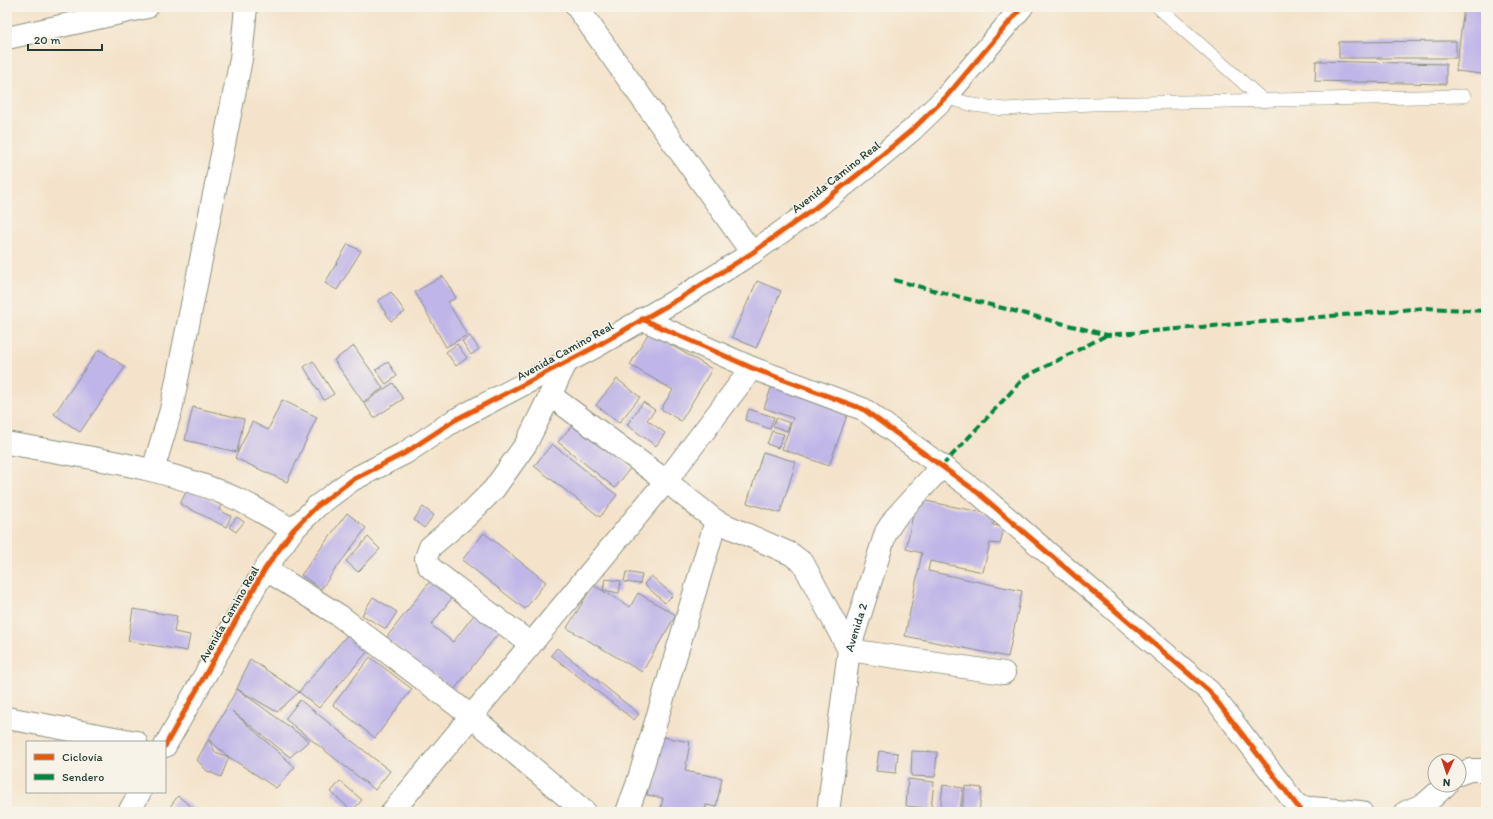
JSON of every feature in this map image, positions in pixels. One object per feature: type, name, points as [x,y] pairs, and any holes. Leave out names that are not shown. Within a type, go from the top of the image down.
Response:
[{"type":"street","points":[[7,38],[147,7]]},
{"type":"street","points":[[153,470],[171,410],[241,59],[246,7]]},
{"type":"street","points":[[577,7],[752,253]]},
{"type":"street","name":"Avenida Camino Real","points":[[166,744],[266,569],[293,530],[316,507],[352,480],[405,453],[455,420],[593,348],[682,297],[752,253],[815,208],[912,130],[946,97],[1022,7]]},
{"type":"street","points":[[642,319],[752,368],[863,409],[977,492],[1209,691],[1300,810],[1361,812]]},
{"type":"street","points":[[531,644],[433,570],[428,565],[426,558],[430,547],[467,516],[494,489],[526,444],[567,361]]},
{"type":"street","points":[[392,812],[666,481],[752,368]]},
{"type":"street","points":[[550,395],[666,481],[716,521],[791,554],[803,563],[848,650],[1004,673]]},
{"type":"street","points":[[7,443],[153,470],[239,500],[293,530]]},
{"type":"street","name":"Avenida 2","points":[[828,812],[848,650],[886,532],[895,518],[942,466]]},
{"type":"street","points":[[628,812],[640,777],[716,521]]},
{"type":"street","points":[[266,569],[340,616],[471,716],[585,812]]},
{"type":"street","points":[[7,718],[131,741]]},
{"type":"street","points":[[1467,771],[1486,770]]},
{"type":"street","points":[[129,812],[139,793]]},
{"type":"street","points":[[1406,812],[1425,804],[1437,793]]},
{"type":"lane","points":[[1158,7],[1264,101]]},
{"type":"lane","points":[[946,97],[973,105],[1004,108],[1092,104],[1464,96]]},
{"type":"building","points":[[1464,7],[1486,7],[1486,45],[1482,74],[1456,71]]},
{"type":"building","points":[[1456,41],[1456,58],[1339,58],[1339,42]]},
{"type":"building","points":[[1316,61],[1446,64],[1446,84],[1315,81]]},
{"type":"building","points":[[348,244],[361,251],[337,290],[325,283]]},
{"type":"building","points":[[443,276],[456,298],[448,302],[467,335],[446,347],[415,292]]},
{"type":"building","points":[[757,281],[781,291],[756,348],[732,337]]},
{"type":"building","points":[[391,292],[405,312],[391,321],[378,301]]},
{"type":"building","points":[[649,332],[712,369],[681,421],[661,409],[673,390],[630,365]]},
{"type":"building","points":[[470,336],[479,349],[471,355],[462,341]]},
{"type":"building","points":[[457,344],[467,358],[456,366],[446,352]]},
{"type":"building","points":[[354,346],[383,388],[363,402],[334,360]]},
{"type":"building","points":[[99,349],[125,367],[80,432],[54,414]]},
{"type":"building","points":[[313,361],[334,394],[324,400],[304,367]]},
{"type":"building","points":[[388,362],[397,376],[386,384],[376,370]]},
{"type":"building","points":[[617,379],[640,397],[619,423],[596,405]]},
{"type":"building","points":[[393,383],[403,399],[374,418],[364,403]]},
{"type":"building","points":[[773,383],[849,410],[829,466],[782,449],[793,418],[764,408]]},
{"type":"building","points":[[282,400],[317,417],[287,482],[235,458],[252,422],[268,430]]},
{"type":"building","points":[[643,402],[655,410],[647,420],[665,433],[656,446],[627,425]]},
{"type":"building","points":[[193,407],[244,419],[237,452],[185,440]]},
{"type":"building","points":[[749,409],[774,417],[770,429],[745,420]]},
{"type":"building","points":[[776,418],[790,423],[787,431],[773,426]]},
{"type":"building","points":[[575,422],[631,467],[615,488],[558,442]]},
{"type":"building","points":[[772,431],[784,434],[778,448],[767,444]]},
{"type":"building","points":[[552,444],[617,495],[600,517],[534,466]]},
{"type":"building","points":[[763,452],[796,462],[780,513],[747,503]]},
{"type":"building","points":[[188,488],[221,505],[219,510],[231,516],[226,527],[180,504]]},
{"type":"building","points":[[916,499],[995,515],[993,525],[1004,527],[1000,544],[990,543],[983,572],[930,561],[928,571],[1022,591],[1008,657],[905,636],[922,553],[906,549]]},
{"type":"building","points":[[423,507],[434,515],[424,528],[414,520]]},
{"type":"building","points":[[347,513],[366,528],[321,589],[301,575]]},
{"type":"building","points":[[237,517],[244,522],[236,532],[229,527]]},
{"type":"building","points":[[484,533],[546,582],[525,609],[462,560]]},
{"type":"building","points":[[368,537],[380,549],[358,572],[346,561]]},
{"type":"building","points":[[626,572],[642,575],[640,584],[624,582]]},
{"type":"building","points":[[651,576],[673,595],[665,603],[644,584]]},
{"type":"building","points":[[432,579],[454,595],[431,625],[453,642],[477,611],[501,630],[454,690],[386,638]]},
{"type":"building","points":[[605,579],[621,581],[619,593],[603,590]]},
{"type":"building","points":[[593,585],[630,607],[638,593],[676,615],[642,672],[567,628]]},
{"type":"building","points":[[373,597],[397,612],[386,629],[362,615]]},
{"type":"building","points":[[133,609],[177,616],[174,632],[190,635],[187,651],[128,641]]},
{"type":"building","points":[[348,634],[368,651],[319,708],[299,692]]},
{"type":"building","points":[[557,648],[639,714],[634,720],[551,655]]},
{"type":"building","points":[[370,657],[412,689],[375,738],[333,705]]},
{"type":"building","points":[[250,659],[299,692],[277,712],[237,689]]},
{"type":"building","points":[[237,689],[309,741],[290,757],[232,711],[295,767],[276,788],[229,757],[221,777],[207,771],[197,760]],"holes":[[[209,740],[229,757],[215,752]]]},
{"type":"building","points":[[300,700],[390,771],[375,790],[285,719]]},
{"type":"building","points":[[658,736],[690,742],[685,771],[722,778],[716,807],[706,805],[705,812],[660,812],[663,798],[647,795]]},
{"type":"building","points":[[879,751],[898,753],[896,773],[876,771]]},
{"type":"building","points":[[912,751],[937,752],[935,777],[911,776]]},
{"type":"building","points":[[908,779],[934,782],[931,808],[906,806]]},
{"type":"building","points":[[340,781],[362,800],[352,811],[331,792]]},
{"type":"building","points":[[943,785],[963,788],[960,812],[940,812]]},
{"type":"building","points":[[965,786],[982,788],[979,812],[962,812]]},
{"type":"building","points":[[178,796],[198,812],[166,812]]},
{"type":"marked path","points":[[894,280],[1107,335],[1426,308],[1486,311]]},
{"type":"marked path","points":[[942,466],[1025,377],[1107,335]]},
{"type":"cycle path","points":[[166,744],[265,569],[293,530],[316,507],[352,480],[405,453],[455,420],[593,348],[682,297],[752,253],[815,208],[912,130],[946,97],[1022,7]]},
{"type":"cycle path","points":[[642,319],[752,368],[863,409],[977,492],[1209,691],[1302,812]]}]
